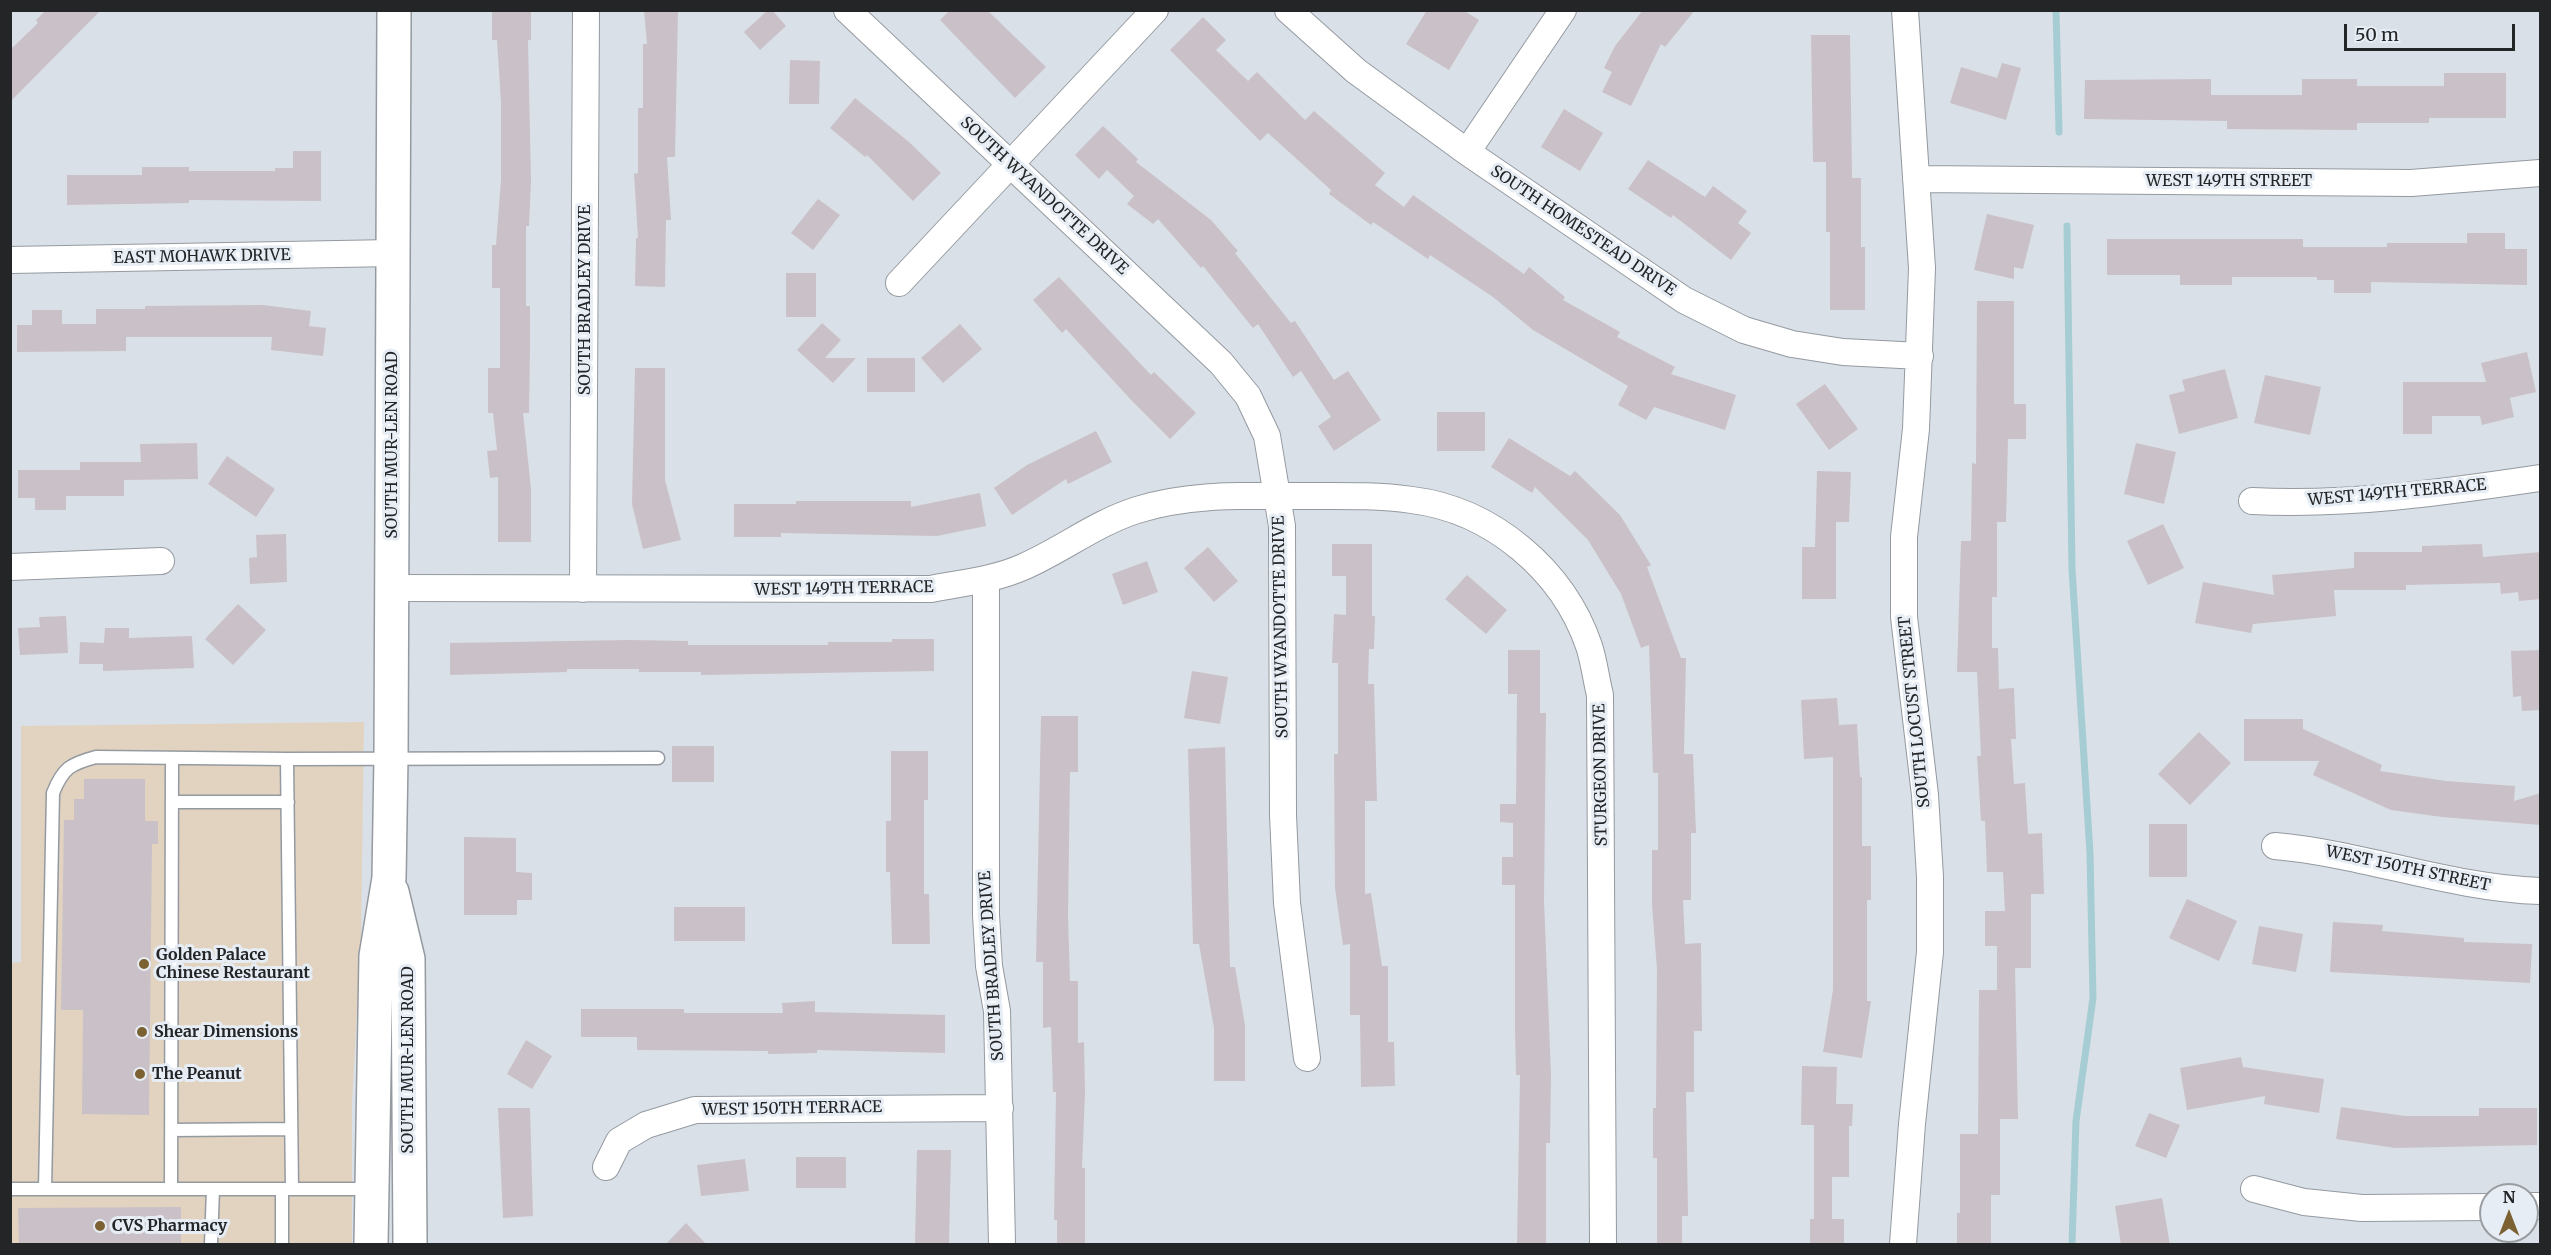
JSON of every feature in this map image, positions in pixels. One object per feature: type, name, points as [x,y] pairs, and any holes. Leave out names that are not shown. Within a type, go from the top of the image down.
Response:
[{"type":"main road","name":"SOUTH MUR-LEN ROAD","points":[[371,1245],[376,956],[389,879],[393,10]]},
{"type":"main road","name":"SOUTH MUR-LEN ROAD","points":[[389,879],[408,959],[410,1245]]},
{"type":"street","name":"SOUTH BRADLEY DRIVE","points":[[583,589],[586,10]]},
{"type":"street","name":"SOUTH WYANDOTTE DRIVE","points":[[847,10],[1221,363],[1248,396],[1267,436],[1282,526],[1283,815],[1287,903],[1307,1058]]},
{"type":"street","points":[[899,283],[1155,10]]},
{"type":"street","name":"SOUTH HOMESTEAD DRIVE","points":[[1288,10],[1356,71],[1467,152],[1684,300],[1744,330],[1792,344],[1844,352],[1920,356]]},
{"type":"street","points":[[1467,152],[1563,10]]},
{"type":"street","name":"SOUTH LOCUST STREET","points":[[1903,1245],[1912,1124],[1930,952],[1930,877],[1925,795],[1904,617],[1904,537],[1920,356],[1922,268],[1905,10]]},
{"type":"street","name":"WEST 149TH STREET","points":[[1916,178],[2411,183],[2541,173]]},
{"type":"street","name":"EAST MOHAWK DRIVE","points":[[10,260],[393,254]]},
{"type":"street","name":"WEST 149TH TERRACE","points":[[2252,501],[2295,503],[2417,494],[2541,478]]},
{"type":"street","name":"WEST 149TH TERRACE","points":[[392,588],[887,591],[931,589],[986,579],[1023,567],[1103,524],[1136,510],[1196,498],[1278,496]]},
{"type":"street","name":"STURGEON DRIVE","points":[[1278,496],[1412,500],[1453,510],[1484,523],[1524,550],[1561,591],[1577,618],[1589,646],[1600,695],[1602,730],[1603,1245]]},
{"type":"street","points":[[10,567],[160,561]]},
{"type":"street","name":"SOUTH BRADLEY DRIVE","points":[[986,579],[986,915],[989,966],[997,1011],[1002,1245]]},
{"type":"street","name":"WEST 150TH STREET","points":[[2275,846],[2354,857],[2440,879],[2481,886],[2541,891]]},
{"type":"street","name":"WEST 150TH TERRACE","points":[[606,1167],[619,1142],[646,1125],[695,1110],[1000,1108]]},
{"type":"street","points":[[2254,1189],[2304,1202],[2362,1208],[2479,1207]]},
{"type":"lane","points":[[45,1189],[53,793],[61,774],[76,762],[96,757],[658,758]]},
{"type":"lane","points":[[171,1190],[172,758]]},
{"type":"lane","points":[[282,1245],[289,1129],[287,759]]},
{"type":"lane","points":[[172,802],[288,802]]},
{"type":"lane","points":[[171,1130],[289,1129]]},
{"type":"lane","points":[[10,1189],[372,1190]]},
{"type":"lane","points":[[212,1245],[213,1190]]},
{"type":"shaded area","points":[[364,722],[361,935],[352,1103],[352,1244],[11,1244],[10,963],[21,962],[21,726]]},
{"type":"building","points":[[46,10],[101,10],[10,102],[10,50],[38,23],[36,20]]},
{"type":"building","points":[[492,10],[531,10],[531,40],[528,40],[531,181],[529,226],[526,226],[526,306],[530,306],[529,413],[523,413],[531,489],[531,542],[498,542],[498,477],[490,478],[487,451],[497,450],[493,413],[488,413],[488,368],[500,368],[500,288],[492,288],[492,245],[496,245],[501,180],[501,102],[497,40],[492,40]]},
{"type":"building","points":[[644,10],[678,10],[675,157],[667,157],[671,220],[666,220],[665,287],[635,286],[636,238],[638,238],[634,174],[638,173],[638,108],[643,108],[643,44],[647,44]]},
{"type":"building","points":[[768,10],[772,10],[786,26],[760,50],[744,32]]},
{"type":"building","points":[[950,10],[987,10],[1046,67],[1015,98],[940,20]]},
{"type":"building","points":[[1427,10],[1463,10],[1479,20],[1449,70],[1406,44]]},
{"type":"building","points":[[1643,10],[1695,10],[1665,47],[1661,44],[1631,106],[1602,92],[1612,72],[1604,68],[1615,46]]},
{"type":"building","points":[[1203,17],[1226,40],[1216,50],[1248,81],[1257,72],[1305,120],[1314,111],[1385,173],[1375,185],[1404,207],[1413,195],[1524,274],[1529,267],[1565,297],[1563,300],[1620,332],[1617,337],[1675,367],[1671,374],[1736,395],[1725,430],[1654,407],[1646,420],[1618,405],[1628,386],[1533,330],[1493,297],[1430,255],[1428,259],[1373,222],[1371,225],[1329,194],[1331,190],[1268,133],[1260,141],[1170,50]]},
{"type":"building","points":[[1811,35],[1850,35],[1852,178],[1861,178],[1861,247],[1865,247],[1865,310],[1830,310],[1830,232],[1826,232],[1826,162],[1813,162]]},
{"type":"building","points":[[790,60],[820,61],[819,104],[789,104]]},
{"type":"building","points":[[2002,63],[2021,68],[2006,120],[1950,103],[1961,67],[1997,78]]},
{"type":"building","points":[[2444,73],[2506,73],[2506,118],[2429,118],[2429,123],[2357,123],[2357,130],[2227,129],[2227,121],[2084,119],[2085,80],[2211,79],[2211,95],[2302,95],[2302,79],[2357,79],[2357,86],[2444,86]]},
{"type":"building","points":[[855,98],[909,142],[941,173],[913,201],[867,155],[865,157],[830,128]]},
{"type":"building","points":[[1564,109],[1603,133],[1580,171],[1541,147]]},
{"type":"building","points":[[1103,126],[1138,159],[1136,162],[1211,220],[1238,251],[1235,253],[1291,323],[1295,321],[1334,380],[1348,371],[1381,420],[1334,451],[1318,426],[1331,417],[1301,371],[1293,377],[1258,324],[1253,328],[1203,266],[1201,268],[1158,219],[1153,224],[1127,204],[1134,196],[1107,170],[1099,179],[1075,155]]},
{"type":"building","points":[[293,151],[321,151],[321,201],[189,200],[189,203],[67,205],[67,175],[142,175],[142,167],[189,167],[189,171],[275,171],[275,168],[293,168]]},
{"type":"building","points":[[1648,160],[1705,197],[1713,186],[1747,211],[1738,223],[1751,233],[1731,260],[1673,215],[1671,218],[1628,189]]},
{"type":"building","points":[[818,199],[840,215],[813,250],[791,233]]},
{"type":"building","points":[[1987,214],[2034,225],[2023,269],[2014,267],[2014,279],[1974,270]]},
{"type":"building","points":[[2467,233],[2505,233],[2505,249],[2527,249],[2527,285],[2371,282],[2371,293],[2334,293],[2334,280],[2317,280],[2317,277],[2232,277],[2232,285],[2180,285],[2180,275],[2107,275],[2107,239],[2303,239],[2303,247],[2387,247],[2387,243],[2467,243]]},
{"type":"building","points":[[786,273],[816,273],[816,317],[786,317]]},
{"type":"building","points":[[1059,277],[1151,375],[1154,372],[1196,413],[1170,439],[1066,329],[1062,333],[1033,300]]},
{"type":"building","points":[[1977,301],[2014,301],[2014,404],[2026,404],[2026,439],[2008,439],[2006,522],[1997,522],[1997,597],[1992,597],[1992,648],[1998,648],[1999,689],[2014,688],[2016,739],[2011,739],[2014,784],[2025,783],[2028,834],[2042,833],[2044,894],[2031,894],[2031,968],[2015,968],[2018,1119],[2000,1119],[2000,1195],[1991,1195],[1991,1245],[1957,1245],[1957,1213],[1960,1213],[1960,1134],[1978,1134],[1979,990],[1997,990],[1997,946],[1985,946],[1985,911],[2005,911],[2003,872],[1987,872],[1985,821],[1981,821],[1977,756],[1981,756],[1977,672],[1957,672],[1961,541],[1971,541],[1972,463],[1976,464]]},
{"type":"building","points":[[263,305],[311,311],[309,326],[326,328],[323,356],[271,350],[272,337],[126,337],[126,351],[17,352],[17,325],[32,325],[32,310],[62,310],[62,324],[96,324],[96,309],[145,309],[145,306]]},
{"type":"building","points":[[822,323],[841,340],[825,358],[856,358],[833,383],[797,350]]},
{"type":"building","points":[[960,324],[982,349],[943,383],[921,358]]},
{"type":"building","points":[[2527,352],[2536,392],[2510,398],[2514,417],[2482,425],[2480,416],[2432,416],[2432,434],[2403,434],[2403,382],[2486,382],[2481,363]]},
{"type":"building","points":[[867,358],[915,358],[915,392],[867,392]]},
{"type":"building","points":[[635,368],[665,368],[665,480],[681,540],[643,549],[632,504]]},
{"type":"building","points":[[2225,369],[2238,418],[2179,434],[2169,395],[2185,391],[2182,380]]},
{"type":"building","points":[[2265,375],[2321,387],[2310,435],[2254,423]]},
{"type":"building","points":[[1825,384],[1858,429],[1829,450],[1796,404]]},
{"type":"building","points":[[1437,412],[1485,412],[1485,451],[1437,451]]},
{"type":"building","points":[[1096,431],[1112,462],[1068,484],[1066,479],[1012,515],[994,488],[1027,465]]},
{"type":"building","points":[[1509,438],[1570,476],[1575,471],[1620,515],[1651,565],[1647,567],[1681,658],[1686,658],[1684,754],[1693,754],[1696,833],[1691,833],[1691,900],[1683,900],[1685,944],[1701,943],[1702,1031],[1694,1031],[1694,1092],[1686,1092],[1688,1216],[1682,1216],[1682,1245],[1657,1245],[1657,1158],[1653,1158],[1653,1108],[1656,1108],[1657,969],[1652,905],[1652,850],[1658,850],[1658,773],[1653,773],[1649,645],[1641,648],[1621,594],[1588,540],[1535,487],[1532,493],[1491,467]]},
{"type":"building","points":[[197,443],[198,479],[124,480],[124,496],[66,496],[66,510],[35,510],[35,498],[18,498],[18,470],[80,470],[80,462],[141,462],[140,444]]},
{"type":"building","points":[[2136,443],[2176,452],[2164,504],[2124,494]]},
{"type":"building","points":[[227,456],[275,489],[256,517],[208,484]]},
{"type":"building","points":[[1817,471],[1851,472],[1849,522],[1836,522],[1836,599],[1802,599],[1802,547],[1815,547]]},
{"type":"building","points":[[980,493],[986,526],[937,536],[781,533],[781,537],[734,537],[734,504],[796,504],[796,501],[911,501],[911,507]]},
{"type":"building","points":[[2163,524],[2184,568],[2148,585],[2127,541]]},
{"type":"building","points":[[286,534],[287,582],[250,584],[249,558],[257,557],[256,535]]},
{"type":"building","points":[[1332,544],[1372,544],[1372,616],[1375,616],[1374,649],[1369,649],[1368,684],[1374,684],[1377,801],[1365,801],[1365,894],[1371,893],[1382,966],[1388,966],[1388,1042],[1394,1042],[1395,1086],[1361,1087],[1360,1015],[1350,1015],[1350,944],[1343,945],[1335,888],[1334,754],[1338,754],[1338,663],[1332,663],[1334,614],[1346,615],[1346,576],[1332,576]]},
{"type":"building","points":[[2482,544],[2483,557],[2541,552],[2541,599],[2519,601],[2518,592],[2501,594],[2500,583],[2406,585],[2406,590],[2334,590],[2336,616],[2253,624],[2251,633],[2195,623],[2203,582],[2274,595],[2272,575],[2354,568],[2354,552],[2422,552],[2422,546]]},
{"type":"building","points":[[1208,547],[1238,581],[1214,602],[1184,568]]},
{"type":"building","points":[[1147,561],[1158,592],[1123,605],[1112,574]]},
{"type":"building","points":[[1467,575],[1507,610],[1486,634],[1445,599]]},
{"type":"building","points":[[238,604],[266,630],[233,665],[205,639]]},
{"type":"building","points":[[66,616],[68,653],[20,655],[18,628],[40,627],[39,617]]},
{"type":"building","points":[[105,628],[129,628],[129,638],[192,636],[194,668],[103,671],[103,664],[79,664],[80,642],[104,643]]},
{"type":"building","points":[[892,639],[934,639],[934,671],[701,675],[701,672],[639,672],[639,669],[567,669],[567,672],[450,675],[450,643],[629,640],[688,641],[688,645],[828,645],[828,642],[892,642]]},
{"type":"building","points":[[1508,650],[1540,650],[1540,713],[1546,713],[1544,901],[1551,1074],[1550,1143],[1546,1143],[1546,1245],[1517,1245],[1520,1075],[1516,1075],[1515,885],[1502,885],[1502,857],[1513,857],[1513,823],[1500,822],[1500,804],[1516,804],[1517,694],[1508,694]]},
{"type":"building","points":[[2541,650],[2541,710],[2522,711],[2521,696],[2513,697],[2511,651]]},
{"type":"building","points":[[1192,671],[1228,677],[1220,724],[1184,718]]},
{"type":"building","points":[[1837,698],[1839,725],[1857,724],[1860,777],[1862,777],[1862,846],[1871,846],[1871,900],[1867,900],[1867,1001],[1871,1001],[1862,1058],[1823,1052],[1833,990],[1833,757],[1804,759],[1801,700]]},
{"type":"building","points":[[1041,716],[1078,716],[1078,772],[1070,772],[1068,917],[1070,981],[1078,981],[1078,1043],[1084,1042],[1085,1093],[1082,1168],[1085,1168],[1085,1245],[1057,1245],[1057,1220],[1054,1220],[1056,1092],[1053,1092],[1051,1027],[1043,1028],[1043,962],[1036,962]]},
{"type":"building","points":[[2244,719],[2303,719],[2303,729],[2382,765],[2380,771],[2446,781],[2515,786],[2514,801],[2541,793],[2541,825],[2442,817],[2391,810],[2313,775],[2319,761],[2244,761]]},
{"type":"building","points":[[2199,732],[2231,763],[2190,805],[2158,774]]},
{"type":"building","points":[[672,746],[714,746],[714,782],[672,782]]},
{"type":"building","points":[[1225,747],[1230,967],[1235,967],[1245,1025],[1245,1081],[1214,1081],[1214,1028],[1199,944],[1193,944],[1188,749]]},
{"type":"building","points":[[891,751],[928,751],[928,800],[924,800],[924,894],[929,894],[930,944],[892,944],[890,872],[886,872],[886,821],[891,821]]},
{"type":"building","points":[[84,779],[145,779],[145,821],[158,821],[158,844],[152,844],[149,1115],[82,1114],[83,1010],[61,1010],[64,820],[74,820],[74,799],[84,799]]},
{"type":"building","points":[[2149,824],[2187,824],[2187,877],[2149,877]]},
{"type":"building","points":[[464,837],[516,838],[516,872],[532,873],[532,900],[517,900],[517,915],[464,915]]},
{"type":"building","points":[[2187,899],[2237,921],[2219,961],[2169,938]]},
{"type":"building","points":[[674,907],[745,907],[745,941],[674,941]]},
{"type":"building","points":[[2333,922],[2383,925],[2382,931],[2464,938],[2464,942],[2532,944],[2530,983],[2330,972]]},
{"type":"building","points":[[2259,926],[2303,934],[2296,972],[2252,964]]},
{"type":"building","points":[[815,1001],[815,1012],[945,1015],[945,1053],[817,1050],[817,1053],[768,1054],[768,1051],[637,1050],[637,1037],[581,1037],[581,1009],[684,1009],[684,1013],[783,1013],[782,1003]]},
{"type":"building","points":[[526,1040],[552,1056],[532,1089],[507,1074]]},
{"type":"building","points":[[2241,1057],[2243,1067],[2324,1079],[2319,1113],[2264,1104],[2265,1096],[2187,1110],[2180,1068]]},
{"type":"building","points":[[1802,1066],[1837,1067],[1836,1104],[1853,1104],[1852,1126],[1849,1126],[1849,1177],[1832,1177],[1832,1219],[1844,1219],[1844,1245],[1810,1245],[1810,1219],[1814,1219],[1814,1125],[1801,1125]]},
{"type":"building","points":[[2341,1107],[2405,1116],[2479,1116],[2479,1108],[2537,1108],[2537,1145],[2395,1148],[2336,1139]]},
{"type":"building","points":[[498,1108],[530,1108],[533,1216],[503,1218]]},
{"type":"building","points":[[2149,1113],[2180,1125],[2166,1158],[2135,1146]]},
{"type":"building","points":[[917,1150],[951,1150],[949,1245],[915,1245]]},
{"type":"building","points":[[796,1157],[846,1157],[846,1188],[796,1188]]},
{"type":"building","points":[[745,1159],[749,1191],[701,1196],[697,1165]]},
{"type":"building","points":[[2162,1198],[2170,1245],[2121,1245],[2115,1206]]},
{"type":"building","name":"CVS Pharmacy","points":[[181,1207],[181,1245],[19,1245],[18,1208]]},
{"type":"building","points":[[686,1223],[707,1245],[665,1245]]},
{"type":"waterway","points":[[2056,10],[2059,132]]},
{"type":"waterway","points":[[2067,226],[2072,569],[2090,853],[2093,998],[2076,1121],[2072,1244]]},
{"type":"place","name":"Golden Palace Chinese Restaurant","points":[[144,964]]},
{"type":"place","name":"Shear Dimensions","points":[[142,1032]]},
{"type":"place","name":"The Peanut","points":[[140,1074]]},
{"type":"place","name":"CVS Pharmacy","points":[[100,1226]]}]
